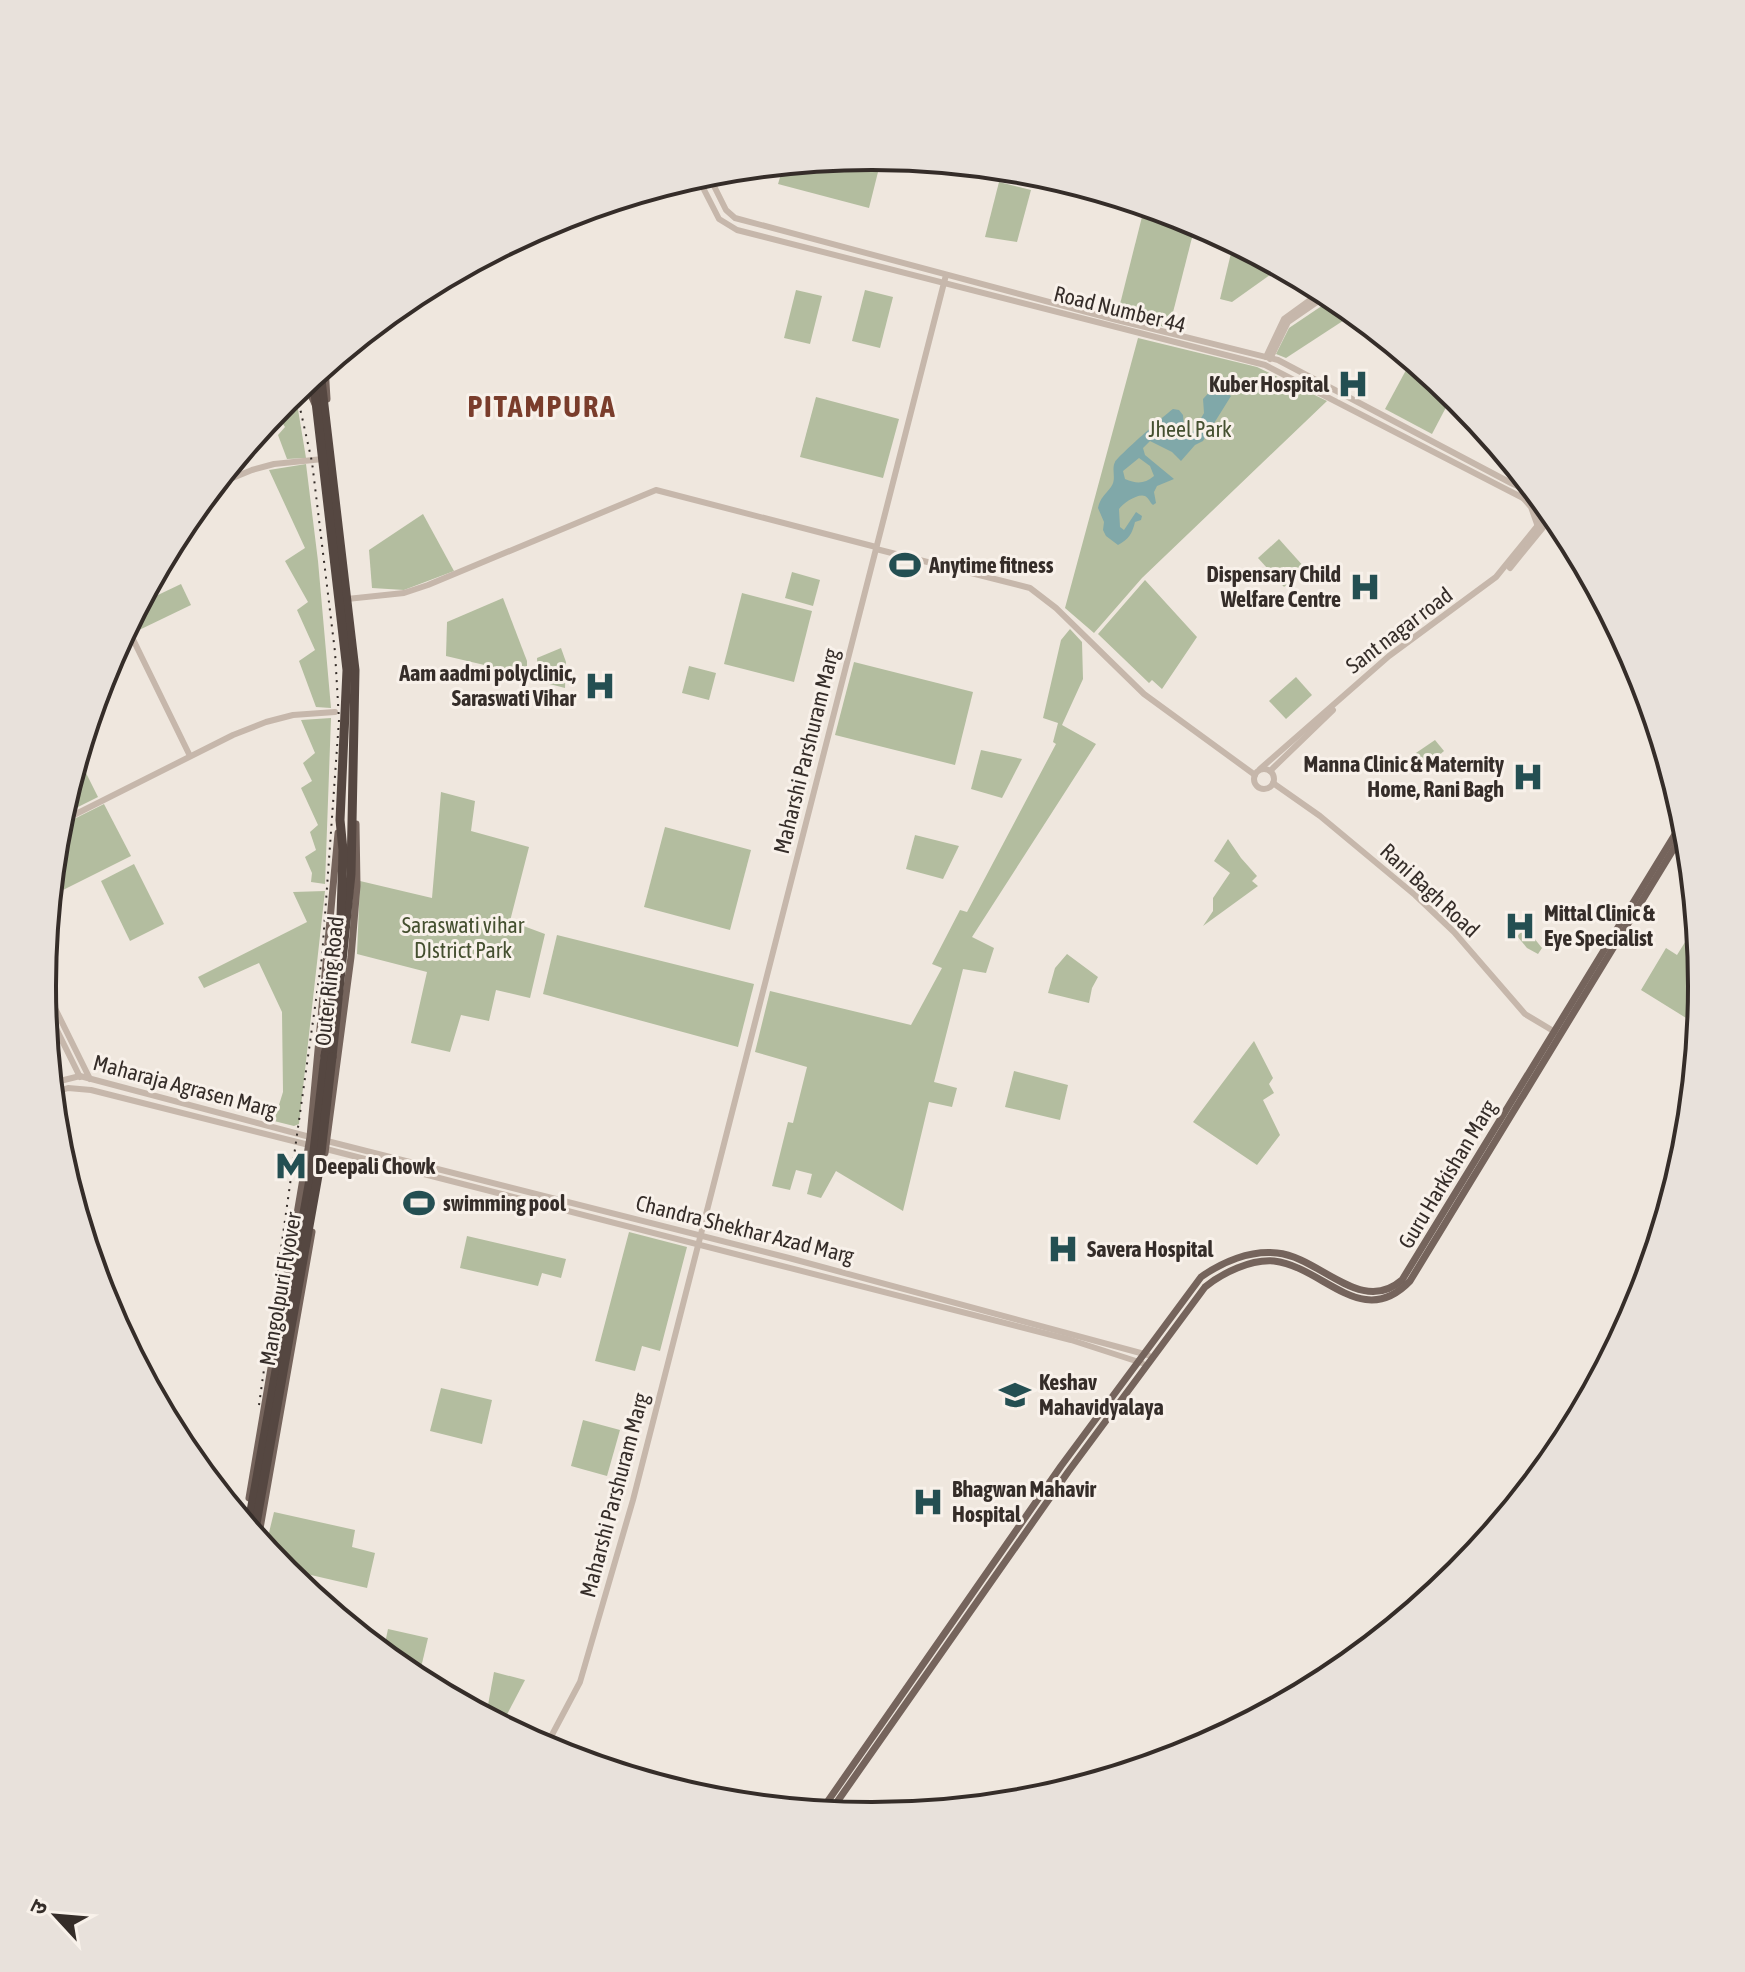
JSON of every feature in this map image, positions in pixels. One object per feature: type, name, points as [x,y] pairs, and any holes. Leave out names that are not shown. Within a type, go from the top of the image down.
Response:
[{"type":"highway","name":"Outer Ring Road","points":[[322,384],[355,670],[354,809]]},
{"type":"highway","name":"Outer Ring Road","points":[[315,390],[347,670],[340,820]]},
{"type":"highway","name":"Mangolpuri Flyover","points":[[251,1514],[312,1168],[354,809]]},
{"type":"highway","name":"Mangolpuri Flyover","points":[[258,1523],[319,1170],[346,944],[348,852],[340,820]]},
{"type":"main road","points":[[326,380],[327,421]]},
{"type":"main road","points":[[311,394],[318,409]]},
{"type":"main road","name":"Outer Ring Road","points":[[259,1524],[312,1238],[333,1097],[357,886],[358,843],[354,809]]},
{"type":"main road","name":"Outer Ring Road","points":[[246,1509],[309,1141],[340,820]]},
{"type":"main road","name":"Guru Harkishan Marg","points":[[828,1801],[1138,1360],[1201,1277],[1247,1255],[1284,1254],[1368,1292],[1382,1293],[1400,1283],[1674,835]]},
{"type":"main road","name":"Guru Harkishan Marg","points":[[838,1801],[1152,1357],[1205,1287],[1218,1277],[1253,1263],[1274,1261],[1365,1300],[1387,1298],[1410,1281],[1676,845]]},
{"type":"main road","points":[[314,1095],[323,1091],[333,1097]]},
{"type":"main road","points":[[294,1235],[312,1238]]},
{"type":"main road","points":[[981,1581],[989,1587]]},
{"type":"street","name":"Road Number 44","points":[[713,185],[726,210],[735,218],[945,278],[1305,373],[1518,486]]},
{"type":"street","name":"Road Number 44","points":[[703,187],[714,211],[724,223],[737,230],[945,278]]},
{"type":"street","name":"Maharshi Parshuram Marg","points":[[551,1736],[580,1682],[633,1500],[945,278]]},
{"type":"street","points":[[1266,361],[1284,319],[1312,298]]},
{"type":"street","points":[[1266,361],[1288,322],[1317,302]]},
{"type":"street","name":"Road Number 44","points":[[1266,361],[1528,500]]},
{"type":"street","points":[[234,479],[274,464],[323,459]]},
{"type":"street","points":[[347,599],[404,593],[428,585],[656,490],[1036,591],[1114,662],[1144,694],[1258,772],[1270,771],[1273,783],[1267,788],[1260,787],[1255,782],[1258,772]]},
{"type":"street","points":[[1523,498],[1535,516],[1537,527]]},
{"type":"street","name":"Sant nagar road","points":[[1258,772],[1389,656],[1488,585],[1537,527],[1541,518]]},
{"type":"street","name":"Sant nagar road","points":[[1270,771],[1330,713],[1395,657],[1490,589],[1544,523]]},
{"type":"street","points":[[133,640],[190,756]]},
{"type":"street","points":[[75,815],[164,772],[190,756],[266,722],[293,715],[335,712]]},
{"type":"street","name":"Rani Bagh Road","points":[[1273,783],[1320,816],[1415,895],[1454,932],[1525,1014],[1555,1032]]},
{"type":"street","points":[[57,1012],[90,1079],[91,1090]]},
{"type":"street","points":[[58,1031],[80,1076],[82,1088]]},
{"type":"street","name":"Maharaja Agrasen Marg","points":[[62,1081],[80,1076],[256,1123],[309,1141]]},
{"type":"street","name":"Maharaja Agrasen Marg","points":[[63,1090],[82,1088],[254,1131],[309,1141]]},
{"type":"street","points":[[254,1131],[256,1123]]},
{"type":"street","name":"Chandra Shekhar Azad Marg","points":[[326,1145],[586,1216],[1071,1340],[1147,1365]]},
{"type":"street","name":"Chandra Shekhar Azad Marg","points":[[360,1154],[588,1207],[1152,1357]]},
{"type":"street","points":[[586,1216],[588,1207]]},
{"type":"green space","points":[[878,170],[869,208],[778,184],[781,175]]},
{"type":"green space","points":[[999,182],[1031,190],[1017,242],[985,237]]},
{"type":"green space","points":[[1142,216],[1193,235],[1169,328],[1117,316]]},
{"type":"green space","points":[[1231,253],[1271,274],[1232,302],[1220,299]]},
{"type":"green space","points":[[796,290],[822,296],[810,344],[784,338]]},
{"type":"green space","points":[[865,290],[893,297],[880,348],[852,341]]},
{"type":"green space","points":[[1323,305],[1344,320],[1286,358],[1276,354],[1289,328]]},
{"type":"green space","name":"Jheel Park","points":[[1138,338],[1257,367],[1327,401],[1142,578],[1094,633],[1065,608]]},
{"type":"green space","points":[[1407,369],[1447,406],[1432,434],[1385,409]]},
{"type":"green space","points":[[816,397],[899,419],[883,478],[800,457]]},
{"type":"green space","points":[[298,407],[306,458],[287,459],[278,435],[285,427],[282,423]]},
{"type":"green space","points":[[306,464],[331,708],[316,707],[299,661],[315,650],[297,610],[308,602],[285,561],[305,548],[269,470]]},
{"type":"green space","points":[[423,514],[454,571],[404,590],[372,588],[369,550]]},
{"type":"green space","points":[[1279,539],[1305,568],[1284,587],[1258,558]]},
{"type":"green space","points":[[792,572],[820,580],[813,606],[785,598]]},
{"type":"green space","points":[[1145,580],[1197,637],[1162,689],[1152,680],[1149,683],[1098,634]]},
{"type":"green space","points":[[181,584],[191,605],[137,631],[140,625],[155,596]]},
{"type":"green space","points":[[742,593],[812,611],[794,682],[724,664]]},
{"type":"green space","points":[[503,598],[527,661],[527,675],[446,656],[447,622]]},
{"type":"green space","points":[[1070,629],[1082,642],[1083,679],[1062,725],[1096,744],[972,937],[994,948],[986,973],[963,969],[934,1082],[957,1088],[952,1107],[929,1102],[903,1211],[836,1171],[821,1198],[807,1194],[812,1174],[796,1170],[790,1190],[772,1186],[788,1122],[793,1123],[807,1067],[755,1052],[770,991],[911,1025],[942,968],[932,964],[960,910],[967,912],[1056,744],[1053,742],[1058,723],[1043,718],[1061,640]]},
{"type":"green space","points":[[561,648],[566,662],[565,688],[538,681],[537,658]]},
{"type":"green space","points":[[854,662],[973,692],[955,765],[835,735]]},
{"type":"green space","points":[[689,666],[716,673],[709,700],[682,693]]},
{"type":"green space","points":[[1296,677],[1312,695],[1286,719],[1269,701]]},
{"type":"green space","points":[[331,718],[325,884],[311,882],[312,873],[305,857],[316,850],[310,832],[318,825],[301,788],[312,781],[303,763],[315,753],[301,720]]},
{"type":"green space","points":[[1435,740],[1444,751],[1422,770],[1413,755]]},
{"type":"green space","points":[[981,750],[1022,759],[1002,798],[971,789]]},
{"type":"green space","points":[[85,771],[98,797],[76,808]]},
{"type":"green space","name":"Saraswati vihar DIstrict Park","points":[[441,792],[475,801],[471,831],[529,847],[510,921],[545,934],[530,998],[496,990],[489,1021],[461,1015],[450,1052],[411,1043],[427,972],[357,954],[360,881],[432,898]]},
{"type":"green space","points":[[104,804],[131,856],[62,891],[63,879],[74,819]]},
{"type":"green space","points":[[665,827],[751,850],[730,930],[644,907]]},
{"type":"green space","points":[[915,835],[959,846],[943,879],[906,869]]},
{"type":"green space","points":[[1228,839],[1257,876],[1252,881],[1258,886],[1203,926],[1213,911],[1213,898],[1230,873],[1214,861]]},
{"type":"green space","points":[[134,864],[164,924],[130,941],[101,881]]},
{"type":"green space","points":[[325,891],[299,1124],[294,1126],[274,1121],[283,1092],[282,1012],[259,963],[204,988],[198,977],[307,922],[293,892]]},
{"type":"green space","points":[[1526,928],[1542,948],[1538,954],[1527,948],[1517,936]]},
{"type":"green space","points":[[557,935],[754,984],[738,1047],[543,994]]},
{"type":"green space","points":[[1687,939],[1688,1019],[1641,990],[1666,948],[1677,955]]},
{"type":"green space","points":[[1067,954],[1098,977],[1089,1003],[1048,993],[1055,968]]},
{"type":"green space","points":[[1254,1041],[1273,1078],[1269,1084],[1274,1093],[1263,1100],[1280,1135],[1257,1165],[1193,1122]]},
{"type":"green space","points":[[1014,1071],[1068,1085],[1060,1120],[1005,1107]]},
{"type":"green space","points":[[629,1232],[687,1247],[660,1351],[642,1346],[635,1371],[595,1361]]},
{"type":"green space","points":[[467,1236],[566,1259],[561,1278],[542,1273],[538,1286],[460,1268]]},
{"type":"green space","points":[[441,1388],[492,1400],[482,1444],[430,1431]]},
{"type":"green space","points":[[583,1420],[620,1430],[607,1476],[571,1466]]},
{"type":"green space","points":[[274,1512],[355,1530],[352,1547],[375,1553],[367,1588],[307,1574],[269,1534]]},
{"type":"green space","points":[[388,1629],[428,1638],[421,1666],[419,1665],[385,1641]]},
{"type":"green space","points":[[494,1672],[525,1680],[506,1716],[488,1706]]},
{"type":"water","points":[[1215,386],[1231,396],[1203,441],[1195,445],[1181,461],[1172,452],[1150,441],[1143,448],[1145,455],[1174,479],[1157,486],[1154,492],[1156,503],[1153,505],[1142,495],[1119,509],[1120,527],[1124,530],[1136,512],[1142,516],[1135,522],[1130,536],[1118,545],[1106,536],[1098,508],[1113,484],[1115,462],[1173,409],[1183,415],[1185,436],[1190,437],[1204,413],[1203,399]],"holes":[[[1139,458],[1150,466],[1154,476],[1147,481],[1125,479],[1123,471]]]},
{"type":"railway","points":[[259,1405],[322,957],[339,720],[335,652],[312,462],[299,405]]},
{"type":"place","name":"Kuber Hospital","points":[[1353,384]]},
{"type":"place","name":"Anytime fitness","points":[[905,565]]},
{"type":"place","name":"Dispensary Child Welfare Centre","points":[[1365,587]]},
{"type":"place","name":"Aam aadmi polyclinic, Saraswati Vihar","points":[[600,686]]},
{"type":"place","name":"Manna Clinic & Maternity Home, Rani Bagh","points":[[1528,777]]},
{"type":"place","name":"Mittal Clinic & Eye Specialist","points":[[1520,926]]},
{"type":"place","name":"Deepali Chowk","points":[[291,1166]]},
{"type":"place","name":"swimming pool","points":[[419,1203]]},
{"type":"place","name":"Savera Hospital","points":[[1063,1249]]},
{"type":"place","name":"Keshav Mahavidyalaya","points":[[1015,1395]]},
{"type":"place","name":"Bhagwan Mahavir Hospital","points":[[928,1502]]},
{"type":"district","name":"PITAMPURA","points":[[542,406]]}]
